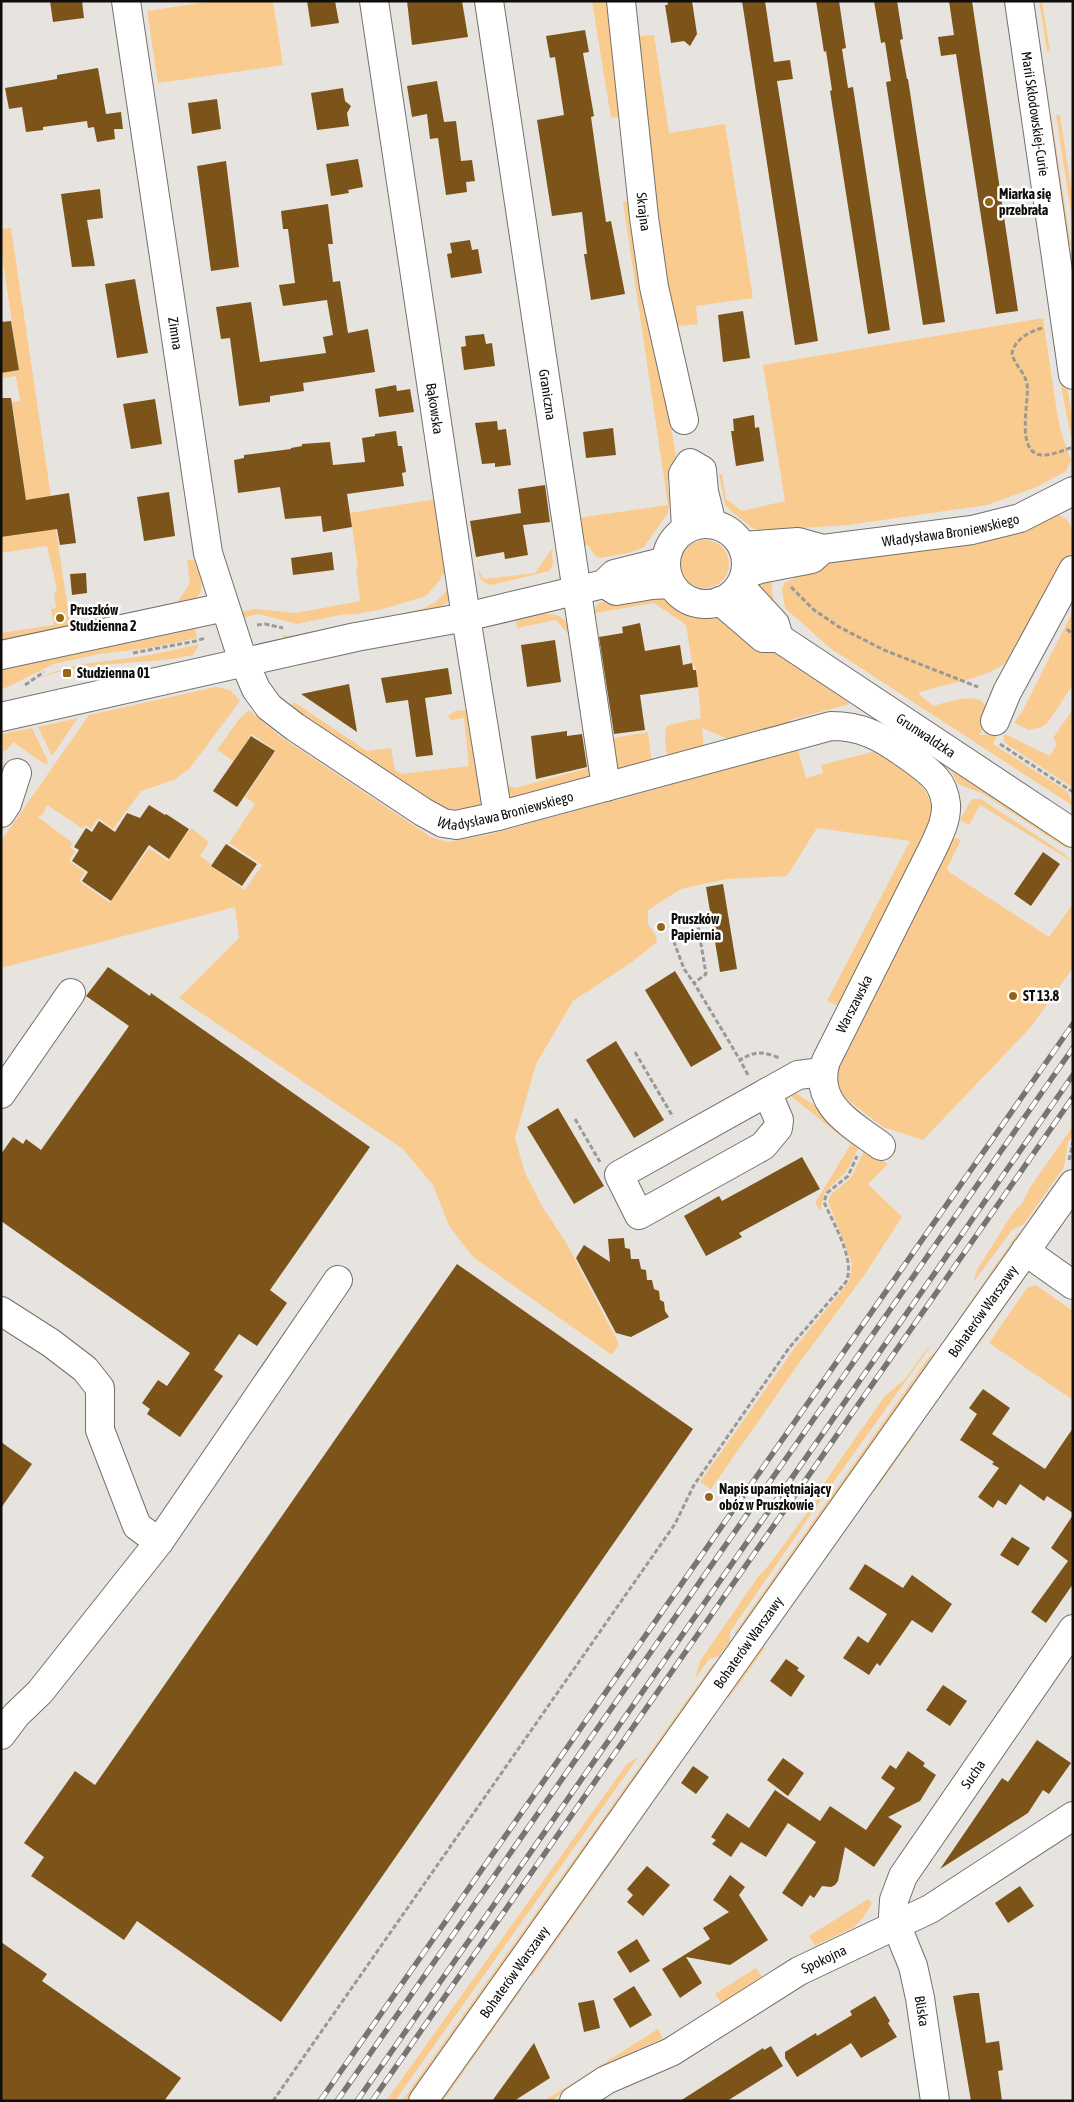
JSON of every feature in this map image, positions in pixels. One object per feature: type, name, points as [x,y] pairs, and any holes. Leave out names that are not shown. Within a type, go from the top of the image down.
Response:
[{"type":"street","name":"Zimna","points":[[126,1],[206,544],[244,662]]},
{"type":"street","name":"Bąkowska","points":[[374,1],[466,617],[498,816]]},
{"type":"street","name":"Graniczna","points":[[489,1],[606,787]]},
{"type":"street","name":"Skrajna","points":[[621,1],[644,217],[654,287],[684,420]]},
{"type":"street","name":"Marii Skłodowskiej-Curie","points":[[1019,1],[1073,374]]},
{"type":"street","name":"Władysława Broniewskiego","points":[[742,546],[798,542],[823,549],[994,525],[1070,498]]},
{"type":"street","points":[[699,526],[727,529],[742,546],[746,565],[735,587],[704,604],[696,603],[682,596],[668,573],[672,542],[699,526]]},
{"type":"street","name":"Władysława Broniewskiego","points":[[735,587],[760,568],[812,559],[823,549]]},
{"type":"street","points":[[996,731],[1008,692],[1073,570]]},
{"type":"street","points":[[1,717],[356,637],[466,617],[604,584],[616,591],[652,585],[668,573]]},
{"type":"street","name":"Grunwaldzka","points":[[735,587],[763,638],[780,638],[1073,833]]},
{"type":"street","points":[[1,655],[225,607]]},
{"type":"street","name":"Władysława Broniewskiego","points":[[244,662],[261,698],[275,712],[423,812],[450,825],[498,816],[819,728]]},
{"type":"street","name":"Warszawska","points":[[819,728],[844,726],[872,734],[921,766],[937,780],[945,798],[946,806],[944,820],[933,848],[830,1052],[822,1072]]},
{"type":"street","points":[[1,813],[7,804],[17,773]]},
{"type":"street","points":[[1,1094],[72,993]]},
{"type":"street","points":[[763,1094],[779,1120],[778,1128],[763,1146],[639,1215],[619,1175],[685,1137],[763,1094],[798,1075],[822,1072],[824,1091],[832,1106],[870,1149]]},
{"type":"street","name":"Bohaterów Warszawy","points":[[423,2101],[1073,1184]]},
{"type":"street","points":[[1025,1251],[1073,1284]]},
{"type":"street","points":[[1,1735],[16,1716],[40,1692],[159,1542],[338,1280]]},
{"type":"street","points":[[1,1311],[51,1343],[85,1369],[100,1388],[100,1430],[137,1526],[159,1542]]},
{"type":"street","name":"Sucha","points":[[896,1925],[892,1912],[894,1900],[903,1876],[1073,1629]]},
{"type":"street","name":"Spokojna","points":[[574,2101],[606,2080],[671,2052],[799,1971],[930,1909],[1073,1816]]},
{"type":"street","name":"Bliska","points":[[896,1925],[913,1966],[920,1998],[935,2101]]},
{"type":"path","points":[[1048,326],[1034,330],[1021,338],[1012,353],[1027,384],[1025,433],[1030,447],[1038,454],[1048,455],[1073,447]]},
{"type":"path","points":[[787,584],[814,610],[839,627],[884,650],[978,687]]},
{"type":"path","points":[[996,731],[1073,792]]},
{"type":"path","points":[[694,983],[706,974],[697,920]]},
{"type":"path","points":[[671,934],[684,969],[763,1094]]},
{"type":"path","points":[[740,1060],[760,1051]]},
{"type":"path","points":[[635,1052],[685,1137]]},
{"type":"path","points":[[575,1119],[613,1183],[624,1187]]},
{"type":"path","points":[[273,2101],[675,1524],[694,1484],[783,1356],[846,1282],[850,1272],[847,1255],[824,1202],[827,1193],[852,1171],[870,1149]]},
{"type":"shaded area","points":[[213,1],[273,1],[283,65],[158,83],[147,11]]},
{"type":"shaded area","points":[[592,1],[614,1],[628,115],[611,118]]},
{"type":"shaded area","points":[[1039,1],[1042,1],[1050,51],[1047,51]]},
{"type":"shaded area","points":[[654,35],[669,133],[725,124],[753,298],[696,306],[698,324],[672,327],[631,37]]},
{"type":"shaded area","points":[[1051,115],[1071,245],[1067,248],[1045,116]]},
{"type":"shaded area","points":[[1056,115],[1060,115],[1073,199],[1073,225]]},
{"type":"shaded area","points":[[1031,159],[1073,422],[1073,436],[1071,436],[1064,402],[1028,160]]},
{"type":"shaded area","points":[[623,202],[638,202],[677,408],[671,426],[677,462],[677,480],[667,482],[670,500],[668,513],[644,547],[629,553],[600,558],[595,556],[588,545],[578,547],[577,518],[668,505]]},
{"type":"shaded area","points":[[11,228],[70,624],[89,621],[97,610],[116,609],[118,618],[1,643],[1,633],[54,625],[51,609],[56,608],[54,593],[57,590],[47,546],[1,553],[1,534],[2,537],[31,533],[13,408],[1,409],[1,404],[20,401],[16,376],[1,378],[1,373],[19,370],[1,248],[1,229]]},
{"type":"shaded area","points":[[1043,318],[1057,412],[1061,432],[1071,461],[1066,471],[1037,487],[987,505],[848,525],[759,531],[751,527],[725,505],[719,474],[722,474],[726,499],[742,511],[785,501],[763,365]]},
{"type":"shaded area","points":[[442,498],[451,574],[442,575],[426,596],[383,609],[297,624],[258,614],[238,619],[240,612],[255,609],[296,613],[360,601],[356,567],[358,568],[350,513]]},
{"type":"shaded area","points":[[1058,515],[1067,520],[1072,530],[1073,547],[1026,640],[1011,658],[992,671],[967,680],[918,693],[933,706],[966,698],[982,702],[986,708],[980,735],[998,733],[993,744],[1068,792],[1073,806],[830,648],[785,608],[782,589],[785,582],[794,579],[792,569]]},
{"type":"shaded area","points":[[700,540],[710,540],[722,547],[729,559],[729,569],[722,581],[710,588],[700,588],[692,584],[685,577],[681,569],[681,559],[685,551],[692,544]]},
{"type":"shaded area","points":[[559,549],[552,551],[553,565],[549,571],[491,585],[483,581],[479,575],[478,569],[484,579],[535,573],[551,550]]},
{"type":"shaded area","points":[[187,560],[194,560],[200,574],[202,584],[200,594],[196,598],[177,603],[190,583]]},
{"type":"shaded area","points":[[770,572],[775,616],[757,590],[759,582]]},
{"type":"shaded area","points":[[450,587],[450,600],[442,606],[404,617],[285,643],[283,635],[296,637],[385,619],[424,608],[436,602]]},
{"type":"shaded area","points":[[670,597],[687,608],[714,612],[805,671],[850,704],[790,720],[791,726],[735,742],[702,728],[704,751],[668,760],[665,740],[666,727],[701,718],[696,668],[692,663],[686,625],[654,603],[590,614],[598,604],[606,600]]},
{"type":"shaded area","points":[[1073,611],[1073,685],[1048,722],[1042,727],[1029,730],[1014,723],[1022,712]]},
{"type":"shaded area","points":[[545,614],[557,615],[565,620],[574,640],[556,620],[517,628],[516,621]]},
{"type":"shaded area","points":[[195,629],[197,638],[149,648],[99,654],[54,664],[1,690],[1,670]]},
{"type":"shaded area","points":[[199,644],[193,655],[154,661],[77,668],[39,678],[52,672],[79,665],[149,655]]},
{"type":"shaded area","points":[[216,687],[230,690],[240,701],[190,768],[174,780],[141,791],[113,829],[98,818],[91,829],[85,825],[83,829],[47,805],[43,814],[38,817],[73,843],[70,847],[75,851],[69,861],[85,872],[79,881],[110,903],[149,848],[168,861],[191,828],[209,842],[200,856],[211,864],[210,866],[245,890],[262,865],[229,843],[255,804],[245,797],[276,751],[252,734],[233,761],[217,750],[239,719],[249,710],[281,737],[431,837],[448,842],[491,834],[798,750],[806,778],[823,773],[821,765],[872,752],[901,768],[927,794],[932,813],[918,846],[923,849],[841,1007],[827,1001],[910,841],[817,828],[787,876],[727,879],[681,889],[648,910],[648,924],[656,936],[657,942],[632,962],[573,1001],[536,1064],[515,1138],[525,1173],[542,1206],[567,1244],[619,1344],[612,1355],[473,1257],[449,1226],[433,1185],[403,1149],[179,998],[239,938],[235,907],[1,968],[1,841],[89,715]]},
{"type":"shaded area","points":[[294,702],[367,751],[391,748],[395,770],[402,774],[469,766],[464,718],[451,720],[448,716],[455,711],[465,710],[470,716],[483,807],[451,809],[430,804],[290,708]]},
{"type":"shaded area","points":[[1073,709],[1073,788],[1005,743],[1003,738],[1005,734],[1050,756],[1057,744],[1053,738]]},
{"type":"shaded area","points":[[78,718],[52,756],[38,727]]},
{"type":"shaded area","points":[[32,728],[48,761],[46,765],[13,742],[7,750],[1,751],[1,734]]},
{"type":"shaded area","points":[[648,732],[652,765],[616,773],[608,739]]},
{"type":"shaded area","points":[[592,767],[596,775],[516,801],[509,799],[505,784],[515,788]]},
{"type":"shaded area","points":[[949,767],[1068,846],[1066,848],[983,794],[958,784]]},
{"type":"shaded area","points":[[973,799],[981,799],[1063,853],[1073,862],[980,805],[969,825],[960,820]]},
{"type":"shaded area","points":[[953,839],[961,840],[947,868],[949,872],[1049,937],[1073,904],[1073,968],[1030,1028],[923,1140],[883,1127],[845,1098],[836,1080],[837,1071]]},
{"type":"shaded area","points":[[793,1091],[826,1113],[860,1145],[846,1172],[825,1192],[820,1211],[815,1203],[851,1144],[788,1094]]},
{"type":"shaded area","points":[[1073,1126],[1073,1136],[1068,1142],[1064,1167],[1024,1224],[1012,1230],[973,1283],[977,1270],[1012,1214],[1023,1202],[1029,1189]]},
{"type":"shaded area","points":[[865,1149],[888,1164],[868,1184],[902,1217],[865,1274],[797,1366],[711,1489],[700,1482],[796,1346],[849,1282],[852,1264],[828,1201],[831,1194],[851,1178]]},
{"type":"shaded area","points":[[1026,1231],[735,1639],[735,1632],[929,1357],[937,1351],[1017,1234]]},
{"type":"shaded area","points":[[1024,1269],[1031,1269],[976,1348],[972,1342]]},
{"type":"shaded area","points":[[1036,1285],[1073,1311],[1073,1400],[989,1343],[1027,1288]]},
{"type":"shaded area","points":[[933,1343],[827,1491],[730,1632],[730,1641],[719,1656],[709,1659],[695,1679],[700,1661],[758,1577],[769,1565],[820,1495],[824,1483],[885,1396],[906,1378]]},
{"type":"shaded area","points":[[913,1433],[915,1434],[875,1491],[872,1483]]},
{"type":"shaded area","points":[[762,1646],[765,1648],[729,1698],[727,1697],[725,1691]]},
{"type":"shaded area","points":[[720,1661],[411,2101],[402,2101],[712,1665]]},
{"type":"shaded area","points":[[639,1756],[395,2101],[386,2101],[626,1765]]},
{"type":"shaded area","points":[[622,1841],[625,1843],[532,1976],[530,1975],[528,1968]]},
{"type":"shaded area","points":[[868,1899],[872,1903],[863,1918],[854,1927],[815,1946],[809,1936]]},
{"type":"shaded area","points":[[756,1968],[762,1977],[721,2003],[715,1994]]},
{"type":"shaded area","points":[[520,1988],[522,1989],[443,2101],[434,2101]]},
{"type":"shaded area","points":[[658,2029],[663,2038],[609,2063],[570,2086],[552,2101],[544,2101]]},
{"type":"building","points":[[50,1],[82,1],[84,18],[53,22]]},
{"type":"building","points":[[307,1],[335,1],[339,23],[311,27]]},
{"type":"building","points":[[407,1],[462,1],[468,37],[412,45]]},
{"type":"building","points":[[667,1],[692,1],[697,34],[690,46],[684,41],[671,43],[665,5],[668,5]]},
{"type":"building","points":[[742,1],[765,1],[774,62],[790,60],[793,79],[777,81],[818,341],[795,345]]},
{"type":"building","points":[[816,1],[839,1],[846,48],[842,49],[848,88],[853,87],[890,330],[868,334],[830,91],[832,90],[826,51],[824,52]]},
{"type":"building","points":[[874,1],[897,1],[903,39],[900,40],[908,79],[945,322],[923,325],[886,82],[891,81],[885,42],[881,43]]},
{"type":"building","points":[[949,1],[972,1],[1018,311],[996,314],[956,54],[941,56],[938,37],[954,35]]},
{"type":"building","points":[[585,30],[589,52],[583,53],[594,116],[591,117],[606,222],[611,221],[625,294],[591,300],[584,254],[587,254],[582,212],[552,216],[537,120],[564,115],[555,57],[550,58],[546,36]]},
{"type":"building","points":[[98,68],[106,114],[121,112],[123,129],[114,129],[115,139],[97,142],[94,127],[88,128],[87,121],[43,127],[43,130],[26,132],[22,107],[9,109],[5,88],[57,79],[57,75]]},
{"type":"building","points":[[437,81],[444,122],[456,121],[461,161],[472,160],[475,181],[466,182],[467,192],[446,195],[438,138],[430,139],[427,114],[412,117],[407,86]]},
{"type":"building","points":[[343,88],[345,101],[351,106],[347,113],[349,126],[317,130],[311,93]]},
{"type":"building","points":[[217,99],[221,129],[192,134],[188,103]]},
{"type":"building","points":[[358,159],[363,187],[348,190],[349,193],[331,196],[326,164]]},
{"type":"building","points":[[226,161],[239,267],[211,271],[197,166]]},
{"type":"building","points":[[100,189],[103,218],[87,220],[95,266],[72,267],[61,194]]},
{"type":"building","points":[[328,204],[333,244],[328,244],[333,282],[340,281],[348,333],[368,329],[375,372],[303,383],[304,391],[270,396],[270,402],[239,406],[230,338],[221,339],[216,307],[251,302],[260,362],[326,353],[323,337],[333,335],[327,300],[283,306],[279,285],[295,283],[288,229],[283,229],[281,211]]},
{"type":"building","points":[[470,240],[472,250],[478,249],[482,273],[451,278],[447,254],[452,253],[450,243]]},
{"type":"building","points":[[135,279],[148,353],[117,358],[105,284]]},
{"type":"building","points":[[743,311],[750,358],[723,362],[718,315]]},
{"type":"building","points":[[11,321],[19,370],[1,373],[1,322]]},
{"type":"building","points":[[484,334],[486,344],[492,343],[495,366],[464,370],[461,347],[466,346],[465,336]]},
{"type":"building","points":[[396,385],[397,391],[410,389],[414,412],[379,417],[375,389]]},
{"type":"building","points":[[1,398],[11,398],[26,500],[69,493],[76,543],[60,545],[57,529],[1,537]]},
{"type":"building","points":[[155,399],[162,444],[131,449],[123,404]]},
{"type":"building","points":[[754,415],[755,428],[759,427],[764,461],[736,466],[731,431],[734,431],[733,419]]},
{"type":"building","points":[[497,421],[498,430],[506,429],[511,465],[495,467],[495,463],[482,464],[475,423]]},
{"type":"building","points":[[613,428],[616,455],[586,458],[583,432]]},
{"type":"building","points":[[396,431],[398,446],[402,446],[406,472],[402,473],[404,486],[347,494],[352,527],[323,532],[321,516],[285,519],[280,487],[238,493],[234,460],[244,458],[244,455],[291,449],[302,446],[302,444],[330,442],[333,465],[365,462],[362,438]]},
{"type":"building","points":[[545,485],[550,522],[523,525],[528,555],[505,559],[504,552],[476,557],[470,521],[521,513],[518,489]]},
{"type":"building","points":[[169,492],[175,536],[144,541],[137,497]]},
{"type":"building","points":[[332,552],[334,570],[293,575],[291,558]]},
{"type":"building","points":[[86,573],[87,593],[72,595],[70,574]]},
{"type":"building","points":[[640,623],[645,651],[680,645],[683,665],[692,663],[693,670],[696,670],[698,687],[640,695],[645,730],[614,734],[599,637],[623,633],[622,627]]},
{"type":"building","points":[[555,640],[561,682],[527,687],[521,645]]},
{"type":"building","points":[[448,668],[452,694],[425,698],[433,755],[416,757],[408,700],[386,703],[381,678]]},
{"type":"building","points":[[349,684],[357,732],[301,694]]},
{"type":"building","points":[[567,731],[567,736],[582,734],[587,767],[536,779],[531,736]]},
{"type":"building","points":[[251,736],[275,751],[237,807],[213,791]]},
{"type":"building","points":[[149,805],[189,829],[169,859],[149,845],[111,901],[82,881],[88,872],[72,861],[79,850],[74,847],[86,828],[92,832],[99,821],[115,832],[127,813],[140,818]]},
{"type":"building","points":[[226,844],[257,864],[242,886],[211,866]]},
{"type":"building","points":[[1043,852],[1060,864],[1031,906],[1014,894]]},
{"type":"building","points":[[723,884],[737,969],[720,972],[706,887]]},
{"type":"building","points":[[108,967],[150,996],[151,993],[370,1147],[270,1290],[287,1303],[257,1346],[239,1334],[214,1370],[223,1376],[180,1437],[147,1414],[150,1409],[142,1403],[158,1380],[167,1386],[190,1353],[1,1221],[1,1154],[13,1137],[23,1144],[26,1139],[41,1150],[129,1026],[86,996]]},
{"type":"building","points":[[675,971],[722,1049],[691,1067],[645,990]]},
{"type":"building","points":[[616,1041],[664,1120],[634,1138],[586,1060]]},
{"type":"building","points":[[558,1108],[604,1186],[574,1204],[527,1127]]},
{"type":"building","points":[[802,1157],[820,1189],[739,1233],[742,1237],[706,1256],[684,1216],[719,1196],[722,1201]]},
{"type":"building","points":[[624,1238],[625,1248],[630,1249],[631,1259],[639,1259],[641,1269],[646,1270],[647,1280],[652,1280],[654,1289],[659,1291],[660,1300],[664,1302],[665,1311],[669,1317],[631,1337],[616,1333],[576,1258],[584,1245],[610,1262],[608,1239]]},
{"type":"building","points":[[457,1264],[693,1429],[281,2022],[137,1921],[124,1940],[31,1876],[44,1857],[24,1843],[75,1771],[95,1785]]},
{"type":"building","points":[[983,1389],[1010,1408],[992,1434],[1045,1469],[1073,1428],[1073,1513],[1047,1496],[1044,1501],[1020,1484],[1006,1505],[998,1500],[993,1508],[978,1497],[999,1468],[992,1464],[994,1462],[960,1440],[977,1414],[969,1408]]},
{"type":"building","points":[[1,1442],[32,1464],[1,1508]]},
{"type":"building","points":[[1073,1515],[1073,1584],[1046,1623],[1031,1612],[1068,1561],[1051,1548]]},
{"type":"building","points":[[1012,1537],[1030,1548],[1018,1566],[1000,1555]]},
{"type":"building","points":[[865,1564],[903,1588],[912,1575],[952,1604],[932,1633],[912,1620],[880,1666],[877,1663],[869,1675],[843,1658],[858,1636],[868,1643],[887,1614],[849,1589]]},
{"type":"building","points":[[786,1659],[799,1668],[797,1670],[805,1676],[791,1697],[770,1681]]},
{"type":"building","points":[[943,1685],[967,1701],[950,1726],[926,1710]]},
{"type":"building","points":[[1037,1740],[1071,1763],[1049,1794],[1043,1790],[1028,1813],[940,1869],[1002,1778],[1008,1782]]},
{"type":"building","points":[[908,1751],[925,1763],[923,1766],[936,1775],[920,1801],[888,1817],[902,1826],[874,1867],[845,1847],[838,1881],[831,1887],[822,1886],[814,1898],[810,1895],[802,1907],[782,1893],[816,1842],[788,1823],[766,1857],[741,1842],[731,1857],[712,1844],[716,1840],[711,1837],[727,1813],[749,1828],[775,1790],[820,1821],[830,1806],[866,1830],[895,1788],[881,1778],[890,1765],[896,1769]]},
{"type":"building","points":[[783,1758],[804,1773],[788,1796],[767,1780]]},
{"type":"building","points":[[693,1766],[709,1777],[696,1794],[681,1783]]},
{"type":"building","points":[[647,1866],[670,1885],[643,1916],[627,1902],[633,1895],[627,1889]]},
{"type":"building","points":[[730,1875],[745,1887],[739,1895],[768,1940],[730,1965],[686,1957],[702,1983],[680,1998],[662,1969],[710,1939],[703,1928],[729,1912],[713,1900]]},
{"type":"building","points":[[1020,1886],[1034,1906],[1008,1923],[995,1903]]},
{"type":"building","points":[[637,1939],[650,1961],[630,1973],[617,1952]]},
{"type":"building","points":[[1,1942],[47,1974],[42,1981],[181,2078],[164,2101],[1,2101]]},
{"type":"building","points":[[634,1986],[652,2015],[630,2028],[613,1999]]},
{"type":"building","points":[[979,1993],[986,2043],[999,2041],[1003,2070],[998,2071],[1002,2101],[971,2101],[953,1996]]},
{"type":"building","points":[[875,1996],[897,2037],[861,2058],[851,2043],[797,2077],[785,2058],[785,2052],[816,2033],[817,2036],[852,2015],[850,2011]]},
{"type":"building","points":[[594,2000],[600,2028],[584,2032],[578,2003]]},
{"type":"building","points":[[534,2043],[550,2078],[514,2101],[492,2101]]},
{"type":"building","points":[[771,2046],[783,2066],[727,2101],[680,2101],[763,2048],[764,2050]]},
{"type":"railway","points":[[320,2101],[1073,1024]]},
{"type":"railway","points":[[337,2101],[1073,1048]]},
{"type":"railway","points":[[357,2101],[1073,1075]]},
{"type":"railway","points":[[372,2101],[1073,1097]]},
{"type":"place","name":"Miarka się przebrała","points":[[989,202]]},
{"type":"place","name":"Pruszków Studzienna 2","points":[[60,618]]},
{"type":"place","name":"Studzienna 01","points":[[67,673]]},
{"type":"place","name":"Pruszków Papiernia","points":[[661,927]]},
{"type":"place","name":"ST 13.8","points":[[1013,996]]},
{"type":"place","name":"Napis upamiętniający obóz w Pruszkowie","points":[[709,1497]]}]
